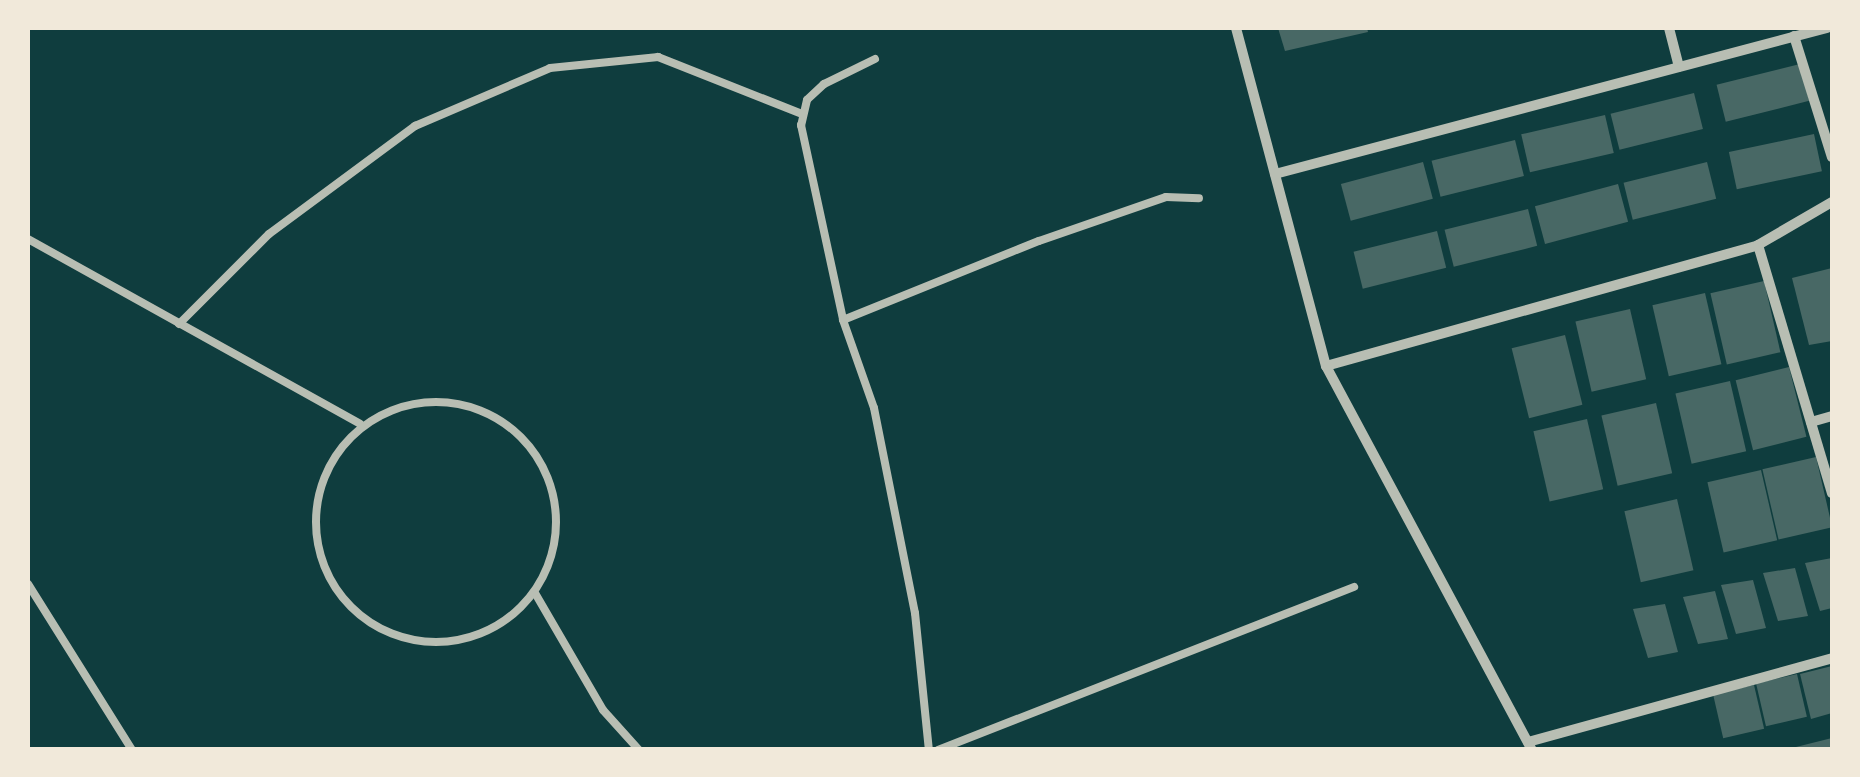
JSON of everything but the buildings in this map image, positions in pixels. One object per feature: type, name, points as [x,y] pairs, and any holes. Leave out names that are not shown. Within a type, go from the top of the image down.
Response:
[{"type":"street","points":[[1236,28],[1326,366],[1530,746],[1832,658]]},
{"type":"street","points":[[1669,28],[1679,67]]},
{"type":"street","points":[[1275,174],[1827,28]]},
{"type":"street","points":[[1794,36],[1832,157]]},
{"type":"street","points":[[1326,366],[1758,245],[1832,202]]},
{"type":"street","points":[[1758,245],[1832,493]]},
{"type":"street","points":[[1811,422],[1832,416]]},
{"type":"lane","points":[[179,324],[269,234],[415,126],[550,68],[658,57],[802,114]]},
{"type":"lane","points":[[875,59],[824,84],[802,114],[843,320],[874,408],[915,612],[929,750]]},
{"type":"lane","points":[[843,320],[1075,228],[1166,198],[1199,198]]},
{"type":"lane","points":[[28,238],[360,424]]},
{"type":"lane","points":[[425,399],[490,412],[523,436],[551,482],[554,554],[535,593],[501,626],[458,642],[400,639],[357,615],[321,564],[319,483],[360,424],[425,399]]},
{"type":"lane","points":[[28,584],[132,750]]},
{"type":"lane","points":[[938,750],[1354,587]]},
{"type":"lane","points":[[535,593],[603,710],[638,750]]}]
